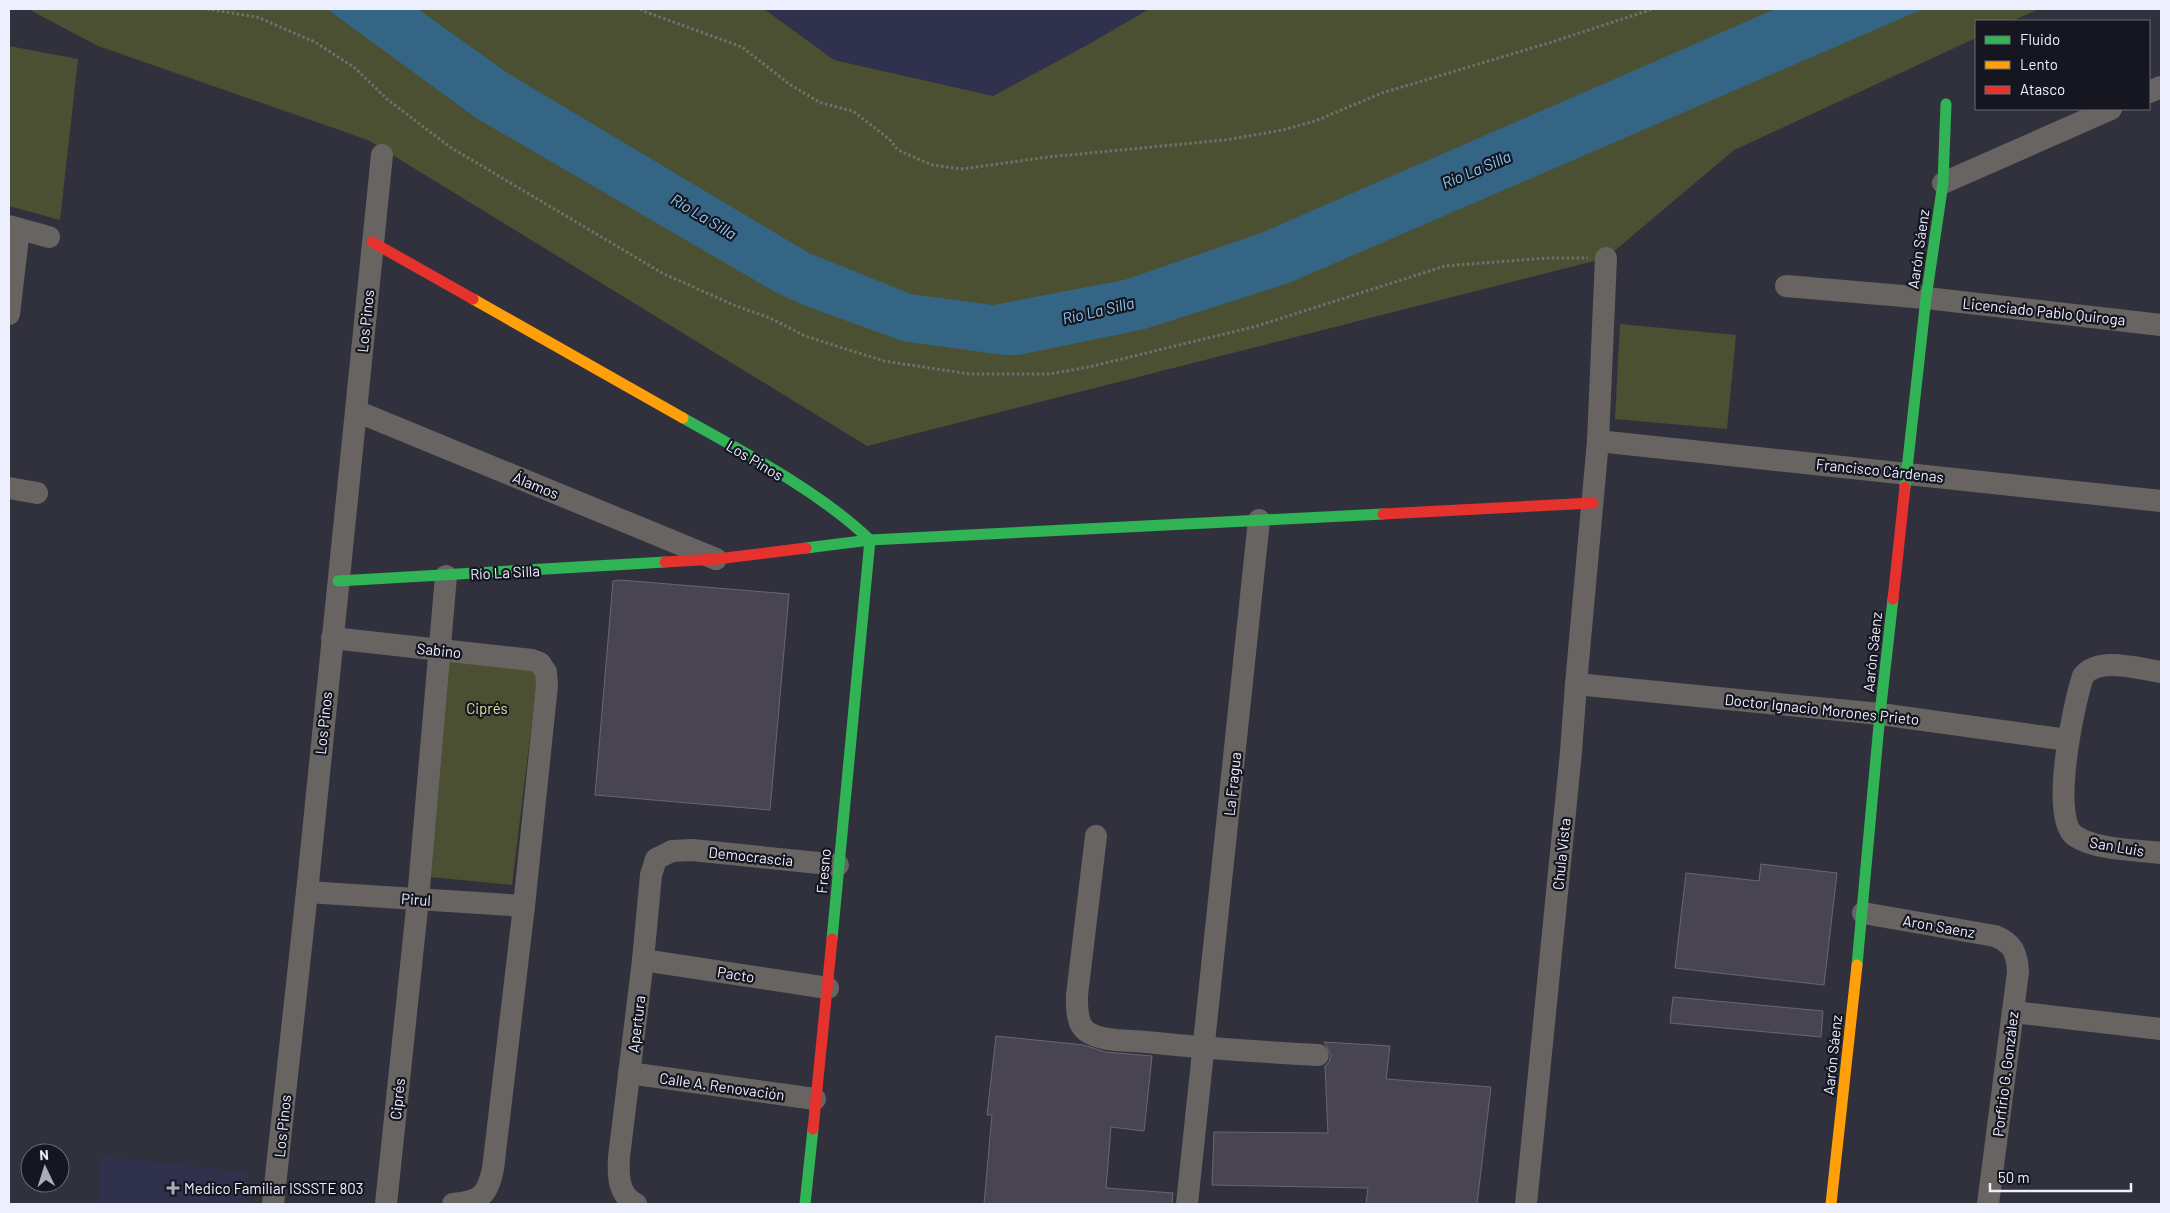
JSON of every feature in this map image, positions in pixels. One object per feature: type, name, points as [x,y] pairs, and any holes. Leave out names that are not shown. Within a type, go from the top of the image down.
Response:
[{"type":"street","name":"Aarón Sáenz","points":[[1831,1204],[1863,913],[1880,714],[1926,298],[1943,183],[1946,104]]},
{"type":"street","points":[[1943,183],[2109,110]]},
{"type":"street","name":"Los Pinos","points":[[273,1204],[307,892],[382,155]]},
{"type":"street","points":[[9,314],[14,228],[50,237]]},
{"type":"street","name":"Los Pinos","points":[[372,242],[761,462],[850,521],[870,540]]},
{"type":"street","points":[[1594,503],[1606,258]]},
{"type":"street","name":"Licenciado Pablo Quiroga","points":[[1786,286],[1926,298],[2161,324]]},
{"type":"street","name":"Álamos","points":[[356,411],[717,559]]},
{"type":"street","name":"Francisco Cárdenas","points":[[1598,440],[2161,501]]},
{"type":"street","points":[[9,488],[37,493]]},
{"type":"street","name":"Río La Silla","points":[[338,580],[446,576],[717,559],[870,540],[1594,503]]},
{"type":"street","name":"Chula Vista","points":[[1526,1204],[1594,503]]},
{"type":"street","name":"La Fragua","points":[[1187,1204],[1259,520]]},
{"type":"street","name":"Fresno","points":[[805,1204],[828,988],[838,865],[853,729],[870,540]]},
{"type":"street","name":"Ciprés","points":[[386,1204],[418,899],[446,576]]},
{"type":"street","name":"Sabino","points":[[332,638],[532,660],[544,666],[547,685],[524,906]]},
{"type":"street","points":[[2068,740],[2083,676],[2089,669],[2112,666],[2161,672]]},
{"type":"street","name":"Doctor Ignacio Morones Prieto","points":[[1576,684],[1880,714],[2068,740]]},
{"type":"street","name":"San Luis","points":[[2068,740],[2063,803],[2067,825],[2073,835],[2100,845],[2161,853]]},
{"type":"street","points":[[1096,836],[1077,995],[1078,1018],[1082,1027],[1088,1032],[1108,1038],[1204,1048],[1318,1055]]},
{"type":"street","name":"Democrascia","points":[[664,854],[672,851],[692,850],[838,865]]},
{"type":"street","name":"Apertura","points":[[631,1201],[620,1185],[618,1157],[644,960],[652,870],[656,859],[664,854]]},
{"type":"street","name":"Pirul","points":[[307,892],[524,906]]},
{"type":"street","points":[[453,1204],[476,1200],[488,1190],[524,906]]},
{"type":"street","name":"Aron Saenz","points":[[1863,913],[1995,936],[2004,939],[2012,946]]},
{"type":"street","name":"Porfirio G. González","points":[[1988,1204],[2018,966],[2016,952],[2012,946]]},
{"type":"street","name":"Pacto","points":[[644,960],[828,988]]},
{"type":"street","points":[[2013,1012],[2161,1029]]},
{"type":"street","name":"Calle A. Renovación","points":[[629,1073],[815,1099]]},
{"type":"path","points":[[206,9],[257,17],[315,42],[355,68],[388,100],[450,147],[662,274],[736,306],[770,318],[806,336],[884,361],[970,374],[1049,374],[1089,367],[1257,326],[1445,266],[1547,258],[1606,258]]},
{"type":"path","points":[[640,9],[742,47],[789,84],[821,103],[853,111],[889,139],[898,150],[919,161],[962,169],[1048,157],[1225,140],[1283,130],[1315,121],[1382,93],[1552,42],[1653,9]]},
{"type":"shaded area","points":[[764,9],[1149,9],[993,96],[834,60]]},
{"type":"shaded area","name":"Medico Familiar ISSSTE 803","points":[[101,1156],[247,1172],[245,1204],[98,1204]]},
{"type":"green space","points":[[28,9],[764,9],[834,60],[993,96],[1149,9],[2039,9],[2014,20],[1975,20],[1975,38],[1734,150],[1606,258],[867,446],[368,140],[98,46]]},
{"type":"green space","points":[[9,46],[78,59],[60,220],[9,206]]},
{"type":"green space","points":[[1620,324],[1736,335],[1727,429],[1615,419]]},
{"type":"green space","name":"Ciprés","points":[[444,657],[539,664],[512,885],[430,877]]},
{"type":"water","points":[[327,9],[418,9],[509,74],[809,253],[911,294],[993,305],[1124,280],[1261,233],[1775,9],[1923,9],[1289,283],[1145,329],[1019,355],[1003,355],[902,341],[803,305],[775,292],[476,118]]},
{"type":"building","points":[[620,580],[789,594],[770,810],[595,795],[613,581]]},
{"type":"building","points":[[1761,864],[1837,873],[1824,985],[1675,968],[1686,873],[1759,881]]},
{"type":"building","points":[[1673,997],[1823,1011],[1821,1037],[1670,1023]]},
{"type":"building","points":[[996,1036],[1084,1045],[1105,1052],[1152,1056],[1144,1131],[1111,1127],[1106,1188],[1173,1193],[1172,1204],[984,1204],[992,1115],[987,1115]]},
{"type":"building","points":[[1324,1042],[1390,1046],[1386,1079],[1491,1087],[1477,1204],[1366,1204],[1368,1188],[1212,1185],[1214,1132],[1328,1133],[1325,1066],[1329,1062],[1331,1055]]},
{"type":"traffic: fast","points":[[1905,487],[1926,298],[1943,183],[1946,104]]},
{"type":"traffic: fast","points":[[683,418],[805,489],[850,522],[870,540],[832,939]]},
{"type":"traffic: fast","points":[[806,548],[870,540],[1383,514]]},
{"type":"traffic: fast","points":[[338,581],[665,562]]},
{"type":"traffic: fast","points":[[1857,965],[1880,714],[1893,599]]},
{"type":"traffic: fast","points":[[805,1204],[813,1129]]},
{"type":"traffic: slow","points":[[473,299],[683,418]]},
{"type":"traffic: slow","points":[[1831,1204],[1857,965]]},
{"type":"traffic: jam","points":[[372,242],[473,299]]},
{"type":"traffic: jam","points":[[1893,599],[1905,487]]},
{"type":"traffic: jam","points":[[1383,514],[1593,503]]},
{"type":"traffic: jam","points":[[665,562],[717,559],[806,548]]},
{"type":"traffic: jam","points":[[813,1129],[832,939]]},
{"type":"place","name":"Medico Familiar ISSSTE 803","points":[[173,1188]]}]
